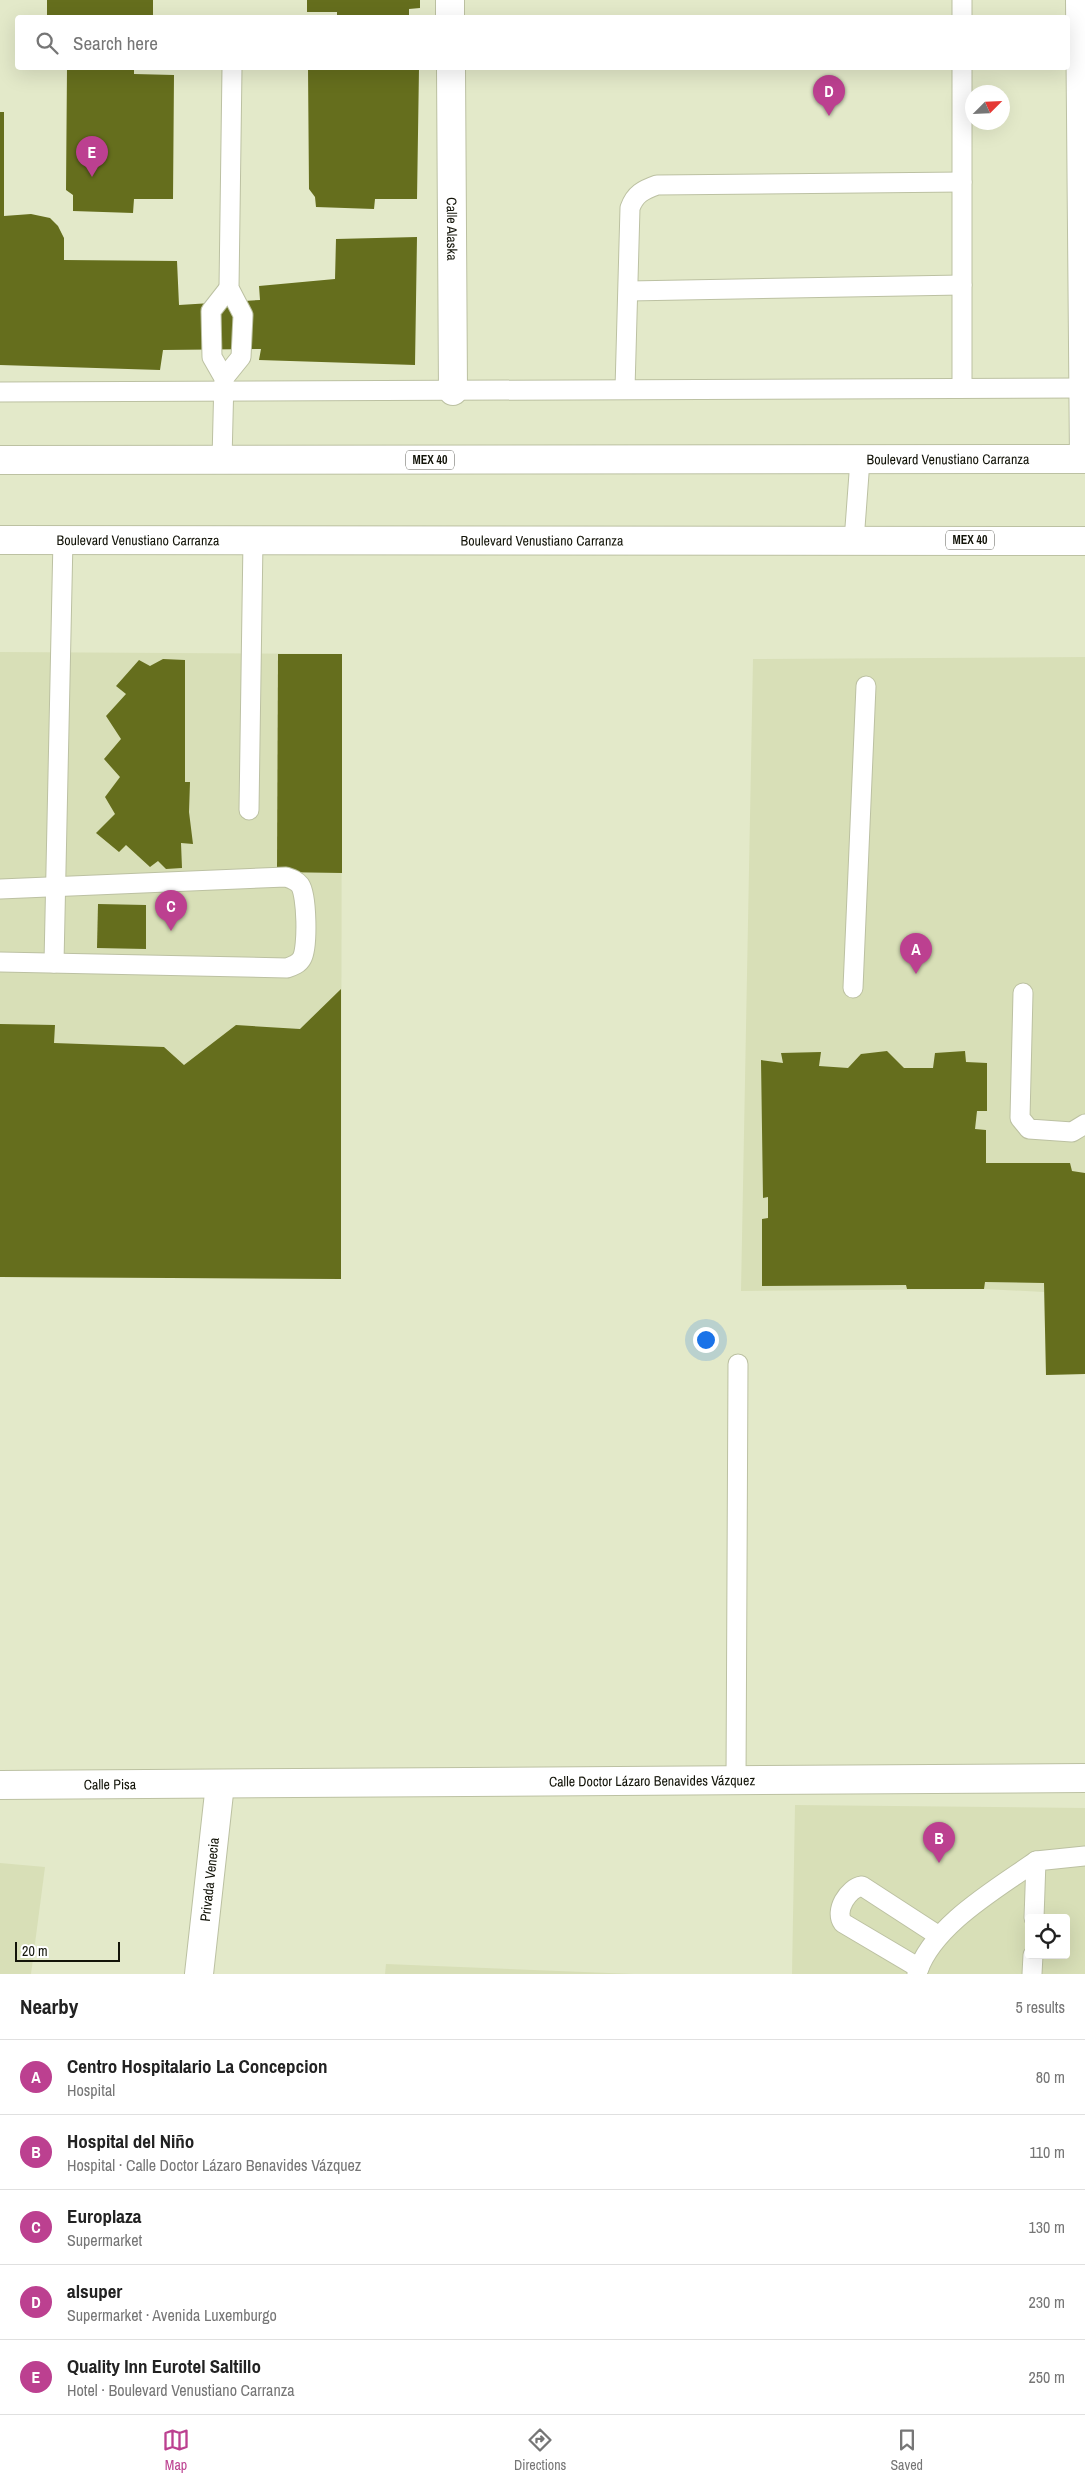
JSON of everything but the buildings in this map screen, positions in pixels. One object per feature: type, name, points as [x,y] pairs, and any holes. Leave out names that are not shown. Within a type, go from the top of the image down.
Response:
[{"type":"main road","points":[[450,0],[450,15]]},
{"type":"main road","points":[[1080,0],[1085,459]]},
{"type":"main road","name":"Calle Alaska","points":[[450,70],[452,390]]},
{"type":"main road","name":"Boulevard Venustiano Carranza","points":[[0,460],[1085,459]]},
{"type":"main road","name":"Boulevard Venustiano Carranza","points":[[0,540],[1085,540]]},
{"type":"main road","name":"Calle Doctor Lázaro Benavides Vázquez","points":[[220,1784],[1085,1778]]},
{"type":"main road","name":"Calle Pisa","points":[[0,1785],[220,1784]]},
{"type":"main road","name":"Privada Venecia","points":[[200,1974],[220,1784]]},
{"type":"lane","points":[[962,0],[962,15]]},
{"type":"lane","points":[[224,384],[241,357],[243,315],[229,288],[232,70]]},
{"type":"lane","points":[[962,70],[962,388]]},
{"type":"lane","points":[[625,389],[630,208],[634,197],[644,189],[657,185],[962,182]]},
{"type":"lane","points":[[629,291],[962,284]]},
{"type":"lane","points":[[222,460],[224,384],[212,356],[211,311],[229,288]]},
{"type":"lane","points":[[0,392],[224,384],[452,390],[1084,388]]},
{"type":"lane","points":[[854,541],[860,460]]},
{"type":"lane","points":[[54,963],[63,539]]},
{"type":"lane","points":[[249,810],[253,540]]},
{"type":"lane","points":[[853,988],[866,686]]},
{"type":"lane","points":[[0,889],[286,877],[295,880],[305,898],[305,951],[296,965],[287,968],[0,962]]},
{"type":"lane","points":[[1022,993],[1020,1118],[1029,1129],[1072,1132],[1080,1129],[1085,1124]]},
{"type":"lane","points":[[736,1780],[738,1364]]},
{"type":"lane","points":[[939,1936],[862,1886],[853,1889],[838,1914],[843,1923],[918,1971],[939,1936],[972,1905],[1036,1861],[1085,1856]]},
{"type":"lane","points":[[1034,1914],[1036,1861]]},
{"type":"lane","points":[[1032,1974],[1033,1959]]},
{"type":"shaded area","points":[[0,652],[342,654],[341,1279],[0,1277]]},
{"type":"shaded area","points":[[1085,657],[1085,1374],[1046,1375],[1044,1292],[984,1289],[741,1291],[753,659]]},
{"type":"shaded area","points":[[795,1805],[1085,1808],[1085,1974],[792,1974]]},
{"type":"shaded area","points":[[0,1863],[45,1867],[31,1974],[0,1974]]},
{"type":"shaded area","points":[[386,1964],[634,1974],[385,1974]]},
{"type":"place","name":"alsuper","points":[[829,116]]},
{"type":"place","name":"Quality Inn Eurotel Saltillo","points":[[92,177]]},
{"type":"place","name":"Europlaza","points":[[171,931]]},
{"type":"place","name":"Centro Hospitalario La Concepcion","points":[[916,974]]},
{"type":"place","name":"Hospital del Niño","points":[[939,1863]]}]
